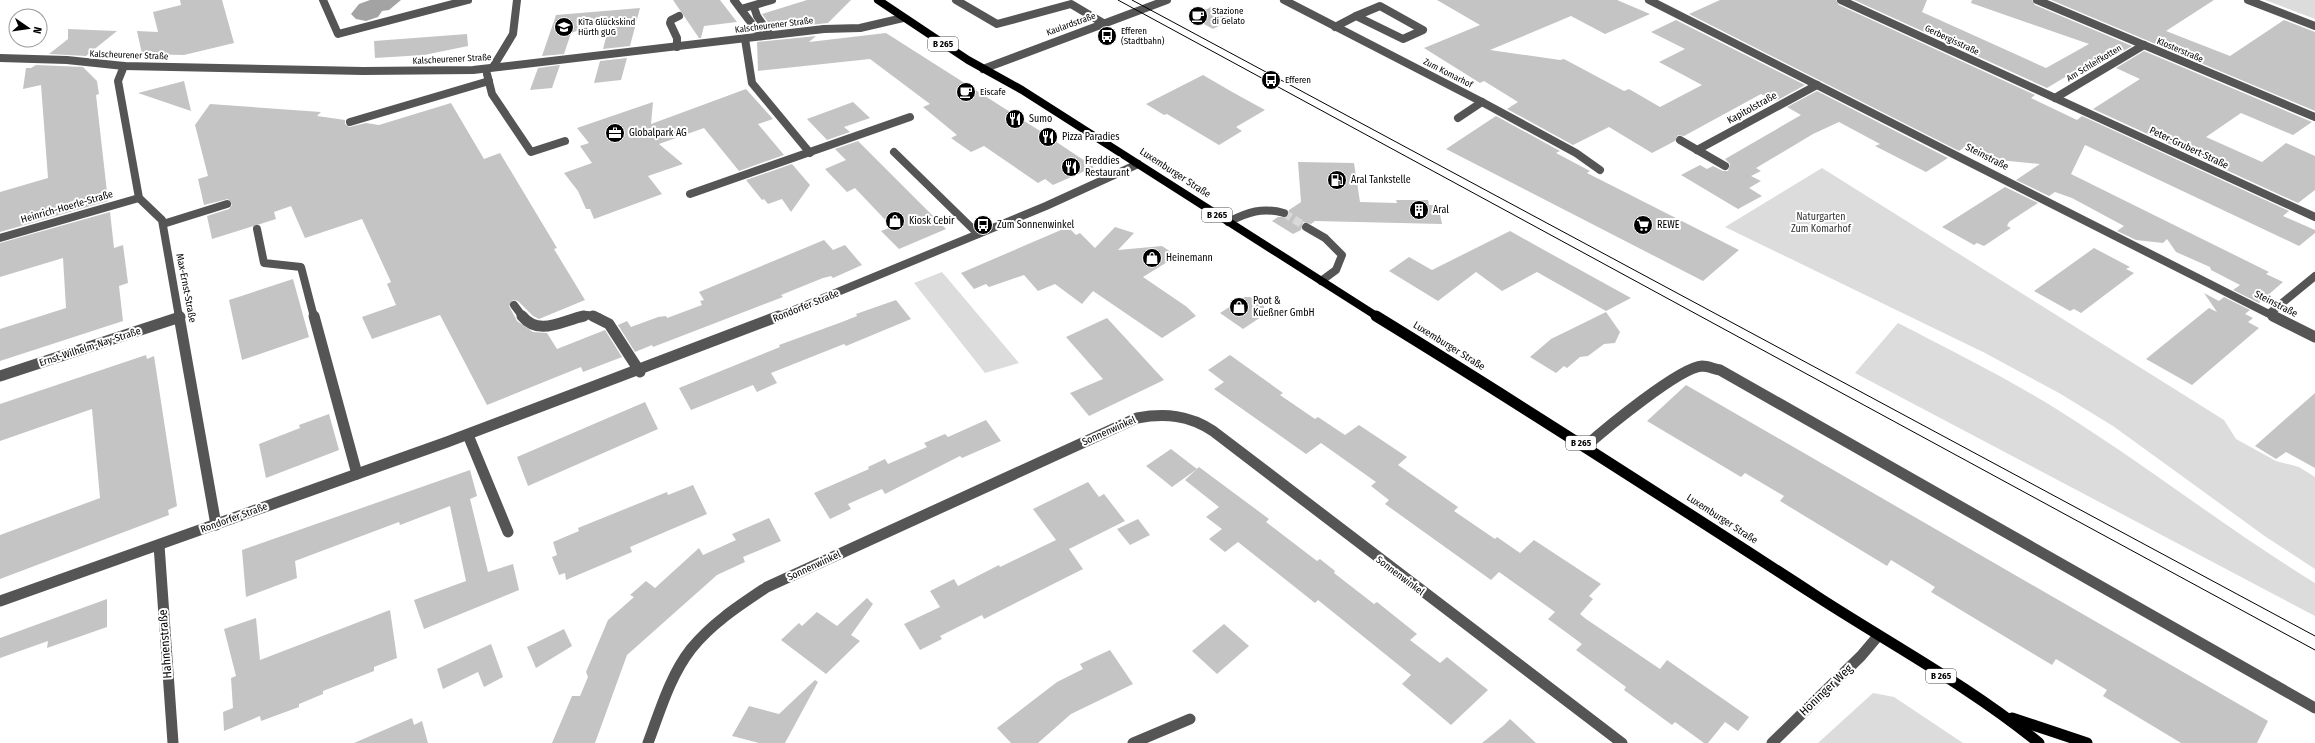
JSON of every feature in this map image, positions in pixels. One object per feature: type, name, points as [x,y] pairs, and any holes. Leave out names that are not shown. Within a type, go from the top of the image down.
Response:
[{"type":"main road","name":"Luxemburger Straße","points":[[878,0],[903,18],[983,69],[1022,90],[1321,281],[1586,446],[1878,636],[2004,715],[2039,743]]},
{"type":"main road","name":"Luxemburger Straße","points":[[2004,715],[2087,743]]},
{"type":"street","points":[[322,0],[338,34],[468,0]]},
{"type":"street","points":[[517,0],[513,34],[489,68],[489,80],[492,94],[531,152],[565,141]]},
{"type":"street","points":[[734,0],[760,36]]},
{"type":"street","points":[[740,9],[772,0]]},
{"type":"street","points":[[956,0],[997,24],[1071,4],[1103,23]]},
{"type":"street","name":"Zum Komarhof","points":[[1284,0],[1482,102],[1576,153],[1600,170]]},
{"type":"street","name":"Steinstraße","points":[[1649,0],[2315,337]]},
{"type":"street","points":[[1657,4],[1666,0]]},
{"type":"street","name":"Gerbergisstraße","points":[[1841,0],[2055,98]]},
{"type":"street","name":"Klosterstraße","points":[[2037,0],[2315,117]]},
{"type":"street","points":[[2248,0],[2315,26]]},
{"type":"street","name":"Kaulardstraße","points":[[983,69],[1163,1]]},
{"type":"street","points":[[1335,27],[1356,16],[1380,6],[1423,30],[1403,39],[1356,16]]},
{"type":"street","points":[[755,10],[756,15],[769,29],[770,35]]},
{"type":"street","points":[[677,47],[677,38],[670,23],[671,20],[679,16]]},
{"type":"street","name":"Kalscheurener Straße","points":[[0,58],[67,60],[124,66],[363,71],[489,68],[824,29],[860,28],[903,18]]},
{"type":"street","points":[[745,39],[752,83],[810,153]]},
{"type":"street","name":"Am Schleifkotten","points":[[2055,98],[2144,45]]},
{"type":"street","points":[[124,66],[118,81],[139,198]]},
{"type":"street","points":[[350,122],[489,80]]},
{"type":"street","name":"Kapitolstraße","points":[[1697,150],[1817,85]]},
{"type":"street","name":"Peter-Grubert-Straße","points":[[2055,98],[2315,217]]},
{"type":"street","points":[[1458,118],[1482,102]]},
{"type":"street","points":[[690,194],[910,117]]},
{"type":"street","points":[[1680,140],[1725,166]]},
{"type":"street","points":[[894,152],[978,234]]},
{"type":"street","name":"Rondorfer Straße","points":[[0,601],[216,525],[640,372],[1098,184],[1138,164]]},
{"type":"street","name":"Max-Ernst-Straße","points":[[139,198],[162,220],[216,525]]},
{"type":"street","name":"Heinrich-Hoerle-Straße","points":[[0,238],[139,198]]},
{"type":"street","points":[[162,224],[227,204]]},
{"type":"street","points":[[1228,222],[1258,208],[1270,208],[1284,213]]},
{"type":"street","points":[[1306,227],[1325,238],[1342,255],[1336,270],[1321,281]]},
{"type":"street","points":[[257,229],[264,263],[301,267],[357,474]]},
{"type":"street","points":[[2270,313],[2315,276]]},
{"type":"street","points":[[514,305],[530,323],[539,326],[550,327],[577,316],[594,316],[606,321],[640,372]]},
{"type":"street","name":"Ernst-Wilhelm-Nay-Straße","points":[[0,376],[180,317]]},
{"type":"street","points":[[1586,446],[1618,416],[1682,375],[1701,366],[1720,370],[2315,708]]},
{"type":"street","name":"Sonnenwinkel","points":[[648,743],[667,691],[691,649],[727,613],[767,587],[1137,418],[1158,414],[1198,421],[1213,431],[1377,558],[1622,743]]},
{"type":"street","points":[[468,434],[508,532]]},
{"type":"street","name":"Hahnenstraße","points":[[159,545],[166,664],[173,743]]},
{"type":"street","name":"Höninger Weg","points":[[1772,743],[1861,656],[1878,636]]},
{"type":"street","points":[[1133,743],[1190,719]]},
{"type":"green space","points":[[2265,0],[2315,0],[2315,19]]},
{"type":"green space","name":"Naturgarten Zum Komarhof","points":[[1822,168],[2224,420],[2236,439],[2276,461],[2299,467],[2315,477],[2315,569],[2266,537],[2113,426],[2059,393],[1985,353],[1725,227]]},
{"type":"green space","points":[[942,272],[1019,363],[985,373],[914,283]]},
{"type":"green space","points":[[1898,323],[1959,354],[2039,398],[2091,431],[2250,541],[2315,583],[2315,616],[1855,373]]},
{"type":"green space","points":[[1873,693],[1894,697],[1963,743],[1818,743]]},
{"type":"shaded area","points":[[370,0],[401,0],[389,10],[382,11],[378,17],[366,21],[356,19],[351,14],[359,4]]},
{"type":"building","points":[[180,0],[222,0],[234,43],[184,55],[142,54],[137,31],[158,32],[153,12],[181,5]]},
{"type":"building","points":[[673,0],[720,0],[737,22],[704,26],[701,38],[699,38]]},
{"type":"building","points":[[807,0],[851,0],[828,23],[773,29],[762,14]]},
{"type":"building","points":[[1437,0],[1617,0],[1650,14],[1605,34],[1571,16],[1490,50],[1560,60],[1564,59],[1624,91],[1629,89],[1660,107],[1702,85],[1659,62],[1685,49],[1651,32],[1676,20],[1805,85],[1776,101],[1761,94],[1684,136],[1678,135],[1675,141],[1652,153],[1609,127],[1573,145],[1507,109],[1518,102],[1484,81],[1480,83],[1424,48],[1480,25]]},
{"type":"building","points":[[1720,0],[1836,0],[1839,5],[2035,95],[2031,98],[2077,120],[2082,116],[2289,211],[2283,216],[2315,230],[2315,233],[2299,246],[2085,145],[2071,174],[2269,272],[2266,274],[2283,282],[2259,303],[2233,290],[2240,285],[2211,270],[2210,267],[2176,252],[2167,239],[2163,243],[2136,240],[2117,231],[2124,226],[2072,198],[2055,192],[2049,196],[2016,180],[2040,164],[1989,159],[1986,155],[1967,145],[1959,151],[1689,14]]},
{"type":"building","points":[[1854,0],[1927,0],[1922,12],[2046,68],[2089,44],[1971,3],[1972,0],[2032,0],[2035,5],[2132,46],[2103,63],[2095,59],[2047,88]]},
{"type":"building","points":[[2051,0],[2214,0],[2166,31],[2230,56],[2284,20],[2315,32],[2315,111]]},
{"type":"building","points":[[1211,7],[1233,19],[1213,29],[1191,17]]},
{"type":"building","points":[[640,8],[630,46],[603,49],[611,19],[571,33],[564,54],[542,56],[556,15]]},
{"type":"building","points":[[68,29],[117,31],[86,56],[49,54],[68,39]]},
{"type":"building","points":[[886,33],[1094,167],[1053,185],[1045,179],[1038,183],[984,146],[971,152],[951,138],[957,135],[923,107],[930,104],[870,59],[758,71],[757,42],[816,36],[809,42]]},
{"type":"building","points":[[467,34],[468,46],[424,55],[375,58],[374,41]]},
{"type":"building","points":[[2144,51],[2312,122],[2293,135],[2241,113],[2206,137],[2262,162],[2286,143],[2315,156],[2315,190],[2298,203],[2093,109],[2140,79],[2116,68]]},
{"type":"building","points":[[627,58],[621,80],[594,83],[600,61]]},
{"type":"building","points":[[36,65],[83,67],[97,81],[99,94],[96,95],[108,201],[0,232],[0,192],[48,178],[41,85],[23,89],[26,68],[31,68]]},
{"type":"building","points":[[560,65],[552,88],[530,90],[538,68]]},
{"type":"building","points":[[1203,75],[1265,110],[1236,127],[1242,131],[1219,145],[1167,114],[1164,115],[1146,104]]},
{"type":"building","points":[[184,81],[191,111],[138,93]]},
{"type":"building","points":[[746,89],[773,119],[758,124],[784,155],[739,171],[704,128],[659,144],[683,164],[648,176],[662,194],[594,219],[590,209],[586,209],[578,191],[564,173],[592,163],[580,146],[589,143],[577,128],[653,102],[651,124]]},
{"type":"building","points":[[1817,91],[1948,158],[1926,172],[1875,146],[1880,144],[1839,122],[1813,134],[1756,168],[1761,171],[1751,176],[1761,181],[1749,188],[1762,196],[1738,209],[1681,175],[1700,165],[1707,169],[1713,166],[1723,171],[1728,171],[1730,164],[1725,159],[1801,115],[1787,107]]},
{"type":"building","points":[[853,102],[870,118],[844,127],[850,132],[827,140],[807,119]]},
{"type":"building","points":[[451,103],[484,159],[500,153],[557,248],[554,249],[585,300],[539,319],[533,316],[518,301],[513,300],[509,306],[517,321],[533,332],[547,333],[557,349],[605,330],[622,357],[583,372],[581,367],[487,405],[440,315],[372,339],[362,317],[396,305],[387,284],[391,282],[362,219],[305,238],[291,206],[274,212],[276,219],[212,239],[207,216],[229,209],[232,205],[228,199],[204,205],[198,179],[208,176],[195,125],[210,104],[321,112],[317,116],[345,120],[345,124],[349,127],[366,123],[379,125]]},
{"type":"building","name":"REWE","points":[[1496,116],[1560,151],[1556,153],[1590,171],[1587,173],[1739,250],[1703,281],[1446,149]]},
{"type":"building","points":[[858,141],[946,229],[899,249],[881,231],[892,227],[855,188],[847,192],[825,169],[846,160],[835,149]]},
{"type":"building","points":[[1298,162],[1354,163],[1360,202],[1397,203],[1396,200],[1428,200],[1429,205],[1438,205],[1442,224],[1315,221],[1311,224],[1303,222],[1301,230],[1293,234],[1272,221],[1278,217],[1288,217],[1289,210],[1301,202]]},
{"type":"building","points":[[792,164],[810,185],[791,212],[782,199],[768,204],[764,199],[762,200],[746,180]]},
{"type":"building","points":[[2005,187],[2038,203],[2009,222],[2007,226],[2011,228],[1984,246],[1977,243],[1974,245],[1942,227]]},
{"type":"building","points":[[110,212],[114,248],[123,245],[128,283],[119,286],[123,321],[0,361],[0,329],[66,308],[63,258],[0,277],[0,243]]},
{"type":"building","points":[[1068,227],[1076,235],[1080,233],[1095,248],[1115,227],[1134,233],[1118,250],[1162,246],[1177,256],[1143,277],[1187,307],[1196,316],[1162,338],[1093,291],[1082,304],[1055,284],[1038,291],[1024,275],[989,287],[986,284],[974,289],[961,273]]},
{"type":"building","points":[[1510,231],[1631,298],[1606,311],[1537,272],[1502,291],[1476,272],[1438,301],[1389,271],[1409,257],[1432,270]]},
{"type":"building","points":[[824,240],[833,250],[845,245],[862,265],[833,278],[831,276],[823,278],[781,295],[783,297],[653,347],[652,345],[635,352],[618,325],[627,321],[631,327],[658,317],[666,316],[667,318],[702,305],[700,301],[704,300],[699,292]]},
{"type":"building","points":[[2094,248],[2130,267],[2126,269],[2134,273],[2081,313],[2074,309],[2070,311],[2034,291]]},
{"type":"building","points":[[293,279],[309,337],[242,360],[229,300]]},
{"type":"building","points":[[2204,293],[2219,301],[2224,297],[2250,310],[2245,314],[2253,318],[2248,322],[2259,328],[2192,385],[2146,359],[2209,308],[2217,312]]},
{"type":"building","points":[[1245,297],[1250,297],[1264,306],[1264,315],[1243,329],[1220,313]]},
{"type":"building","points":[[896,300],[911,319],[846,346],[844,344],[771,373],[777,383],[757,392],[753,385],[691,410],[679,388],[780,347],[779,345],[857,316],[856,314]]},
{"type":"building","points":[[1606,312],[1620,332],[1615,343],[1604,344],[1588,356],[1580,357],[1567,368],[1564,366],[1556,373],[1530,357],[1551,339]]},
{"type":"building","points":[[1107,318],[1164,380],[1089,416],[1070,393],[1103,379],[1066,337]]},
{"type":"building","points":[[146,355],[147,359],[154,356],[177,506],[168,510],[169,515],[0,579],[0,535],[100,498],[92,409],[0,441],[0,404]]},
{"type":"building","points":[[1230,355],[1283,393],[1280,395],[1315,419],[1318,417],[1345,435],[1359,425],[1407,457],[1398,465],[1458,507],[1454,511],[1495,539],[1497,537],[1520,553],[1534,540],[1601,584],[1589,596],[1593,599],[1580,614],[1660,669],[1667,660],[1749,717],[1738,731],[1725,722],[1708,743],[1704,743],[1675,722],[1672,725],[1624,690],[1626,687],[1576,650],[1582,644],[1548,619],[1555,612],[1499,572],[1491,580],[1385,504],[1389,500],[1371,486],[1376,482],[1321,443],[1306,454],[1214,389],[1224,382],[1208,370]]},
{"type":"building","points":[[1686,385],[2268,721],[2257,743],[2181,743],[2103,696],[2107,690],[2056,659],[2052,665],[1931,592],[1935,587],[1891,560],[1887,566],[1780,501],[1784,496],[1745,473],[1741,477],[1647,421]]},
{"type":"building","points":[[2315,393],[2315,468],[2286,452],[2276,459],[2255,446]]},
{"type":"building","points":[[645,402],[658,429],[528,486],[517,457]]},
{"type":"building","points":[[329,414],[339,450],[266,478],[259,444],[300,428],[299,425]]},
{"type":"building","points":[[986,420],[1001,441],[962,458],[960,456],[885,494],[882,489],[848,504],[851,509],[830,519],[814,493],[869,469],[868,467],[885,459],[888,464],[927,447],[924,443],[945,434],[948,437]]},
{"type":"building","points":[[1171,449],[1197,469],[1172,487],[1146,466]]},
{"type":"building","points":[[1199,467],[1269,519],[1266,522],[1317,561],[1320,559],[1335,571],[1334,573],[1374,604],[1377,602],[1417,634],[1410,640],[1440,663],[1447,657],[1488,690],[1451,725],[1402,684],[1411,675],[1318,600],[1315,603],[1238,542],[1225,552],[1209,539],[1222,529],[1206,517],[1219,507],[1185,480]]},
{"type":"building","points":[[470,470],[477,496],[470,499],[488,572],[513,564],[519,590],[424,629],[414,600],[466,581],[450,506],[400,525],[399,522],[295,561],[297,578],[246,597],[242,550]]},
{"type":"building","points":[[1088,482],[1099,497],[1104,494],[1125,521],[1069,549],[1083,569],[984,619],[982,615],[940,636],[942,639],[920,650],[904,624],[940,607],[930,591],[954,579],[958,586],[999,565],[1000,567],[1056,540],[1033,509]]},
{"type":"building","points":[[693,485],[707,514],[630,547],[632,552],[566,580],[565,573],[559,575],[552,557],[557,555],[553,542],[579,531],[578,528],[667,492],[668,495]]},
{"type":"building","points":[[769,518],[781,541],[743,557],[745,562],[717,575],[627,655],[595,743],[552,743],[572,696],[580,696],[588,677],[586,672],[608,620],[634,597],[630,595],[646,581],[655,588],[699,548],[703,555],[736,540],[732,534]]},
{"type":"building","points":[[1138,519],[1150,535],[1130,545],[1117,529]]},
{"type":"building","points":[[867,598],[873,604],[851,635],[860,641],[826,674],[781,640],[799,623],[802,626],[817,612],[837,626]]},
{"type":"building","points":[[107,599],[107,627],[47,648],[48,641],[0,658],[0,638]]},
{"type":"building","points":[[390,610],[397,658],[374,667],[374,671],[323,691],[323,694],[299,704],[299,707],[261,721],[260,716],[224,731],[223,712],[233,708],[231,678],[236,676],[224,629],[256,618],[260,660]]},
{"type":"building","points":[[1224,624],[1249,646],[1217,674],[1192,651]]},
{"type":"building","points":[[564,629],[572,646],[536,668],[527,647]]},
{"type":"building","points":[[491,644],[503,677],[484,687],[478,672],[443,689],[437,669]]},
{"type":"building","points":[[1110,650],[1133,684],[1071,714],[1038,743],[1011,743],[997,728],[1057,682],[1083,669],[1080,664]]},
{"type":"building","points":[[815,680],[818,682],[785,743],[759,743],[732,736],[749,706],[779,714]]},
{"type":"building","points":[[412,718],[414,725],[422,721],[428,743],[354,743]]},
{"type":"building","points":[[1510,719],[1536,743],[1482,743],[1503,726]]},
{"type":"tunnel","points":[[1284,213],[1306,227]]},
{"type":"tram line","points":[[1118,0],[2315,650]]},
{"type":"tram line","points":[[1132,0],[2315,636]]},
{"type":"place","name":"Stazione di Gelato","points":[[1198,16]]},
{"type":"place","name":"KiTa Glückskind Hürth gUG","points":[[564,27]]},
{"type":"place","name":"Efferen (Stadtbahn)","points":[[1107,36]]},
{"type":"place","name":"Efferen","points":[[1271,80]]},
{"type":"place","name":"Eiscafe","points":[[966,92]]},
{"type":"place","name":"Sumo","points":[[1015,119]]},
{"type":"place","name":"Globalpark AG","points":[[615,133]]},
{"type":"place","name":"Pizza Paradies","points":[[1048,137]]},
{"type":"place","name":"Freddies Restaurant","points":[[1071,167]]},
{"type":"place","name":"Aral Tankstelle","points":[[1337,180]]},
{"type":"place","name":"Aral","points":[[1419,210]]},
{"type":"place","name":"Kiosk Cebir","points":[[895,221]]},
{"type":"place","name":"Zum Sonnenwinkel","points":[[983,225]]},
{"type":"place","name":"REWE","points":[[1643,225]]},
{"type":"place","name":"Heinemann","points":[[1152,258]]},
{"type":"place","name":"Poot & Kueßner GmbH","points":[[1239,307]]}]
